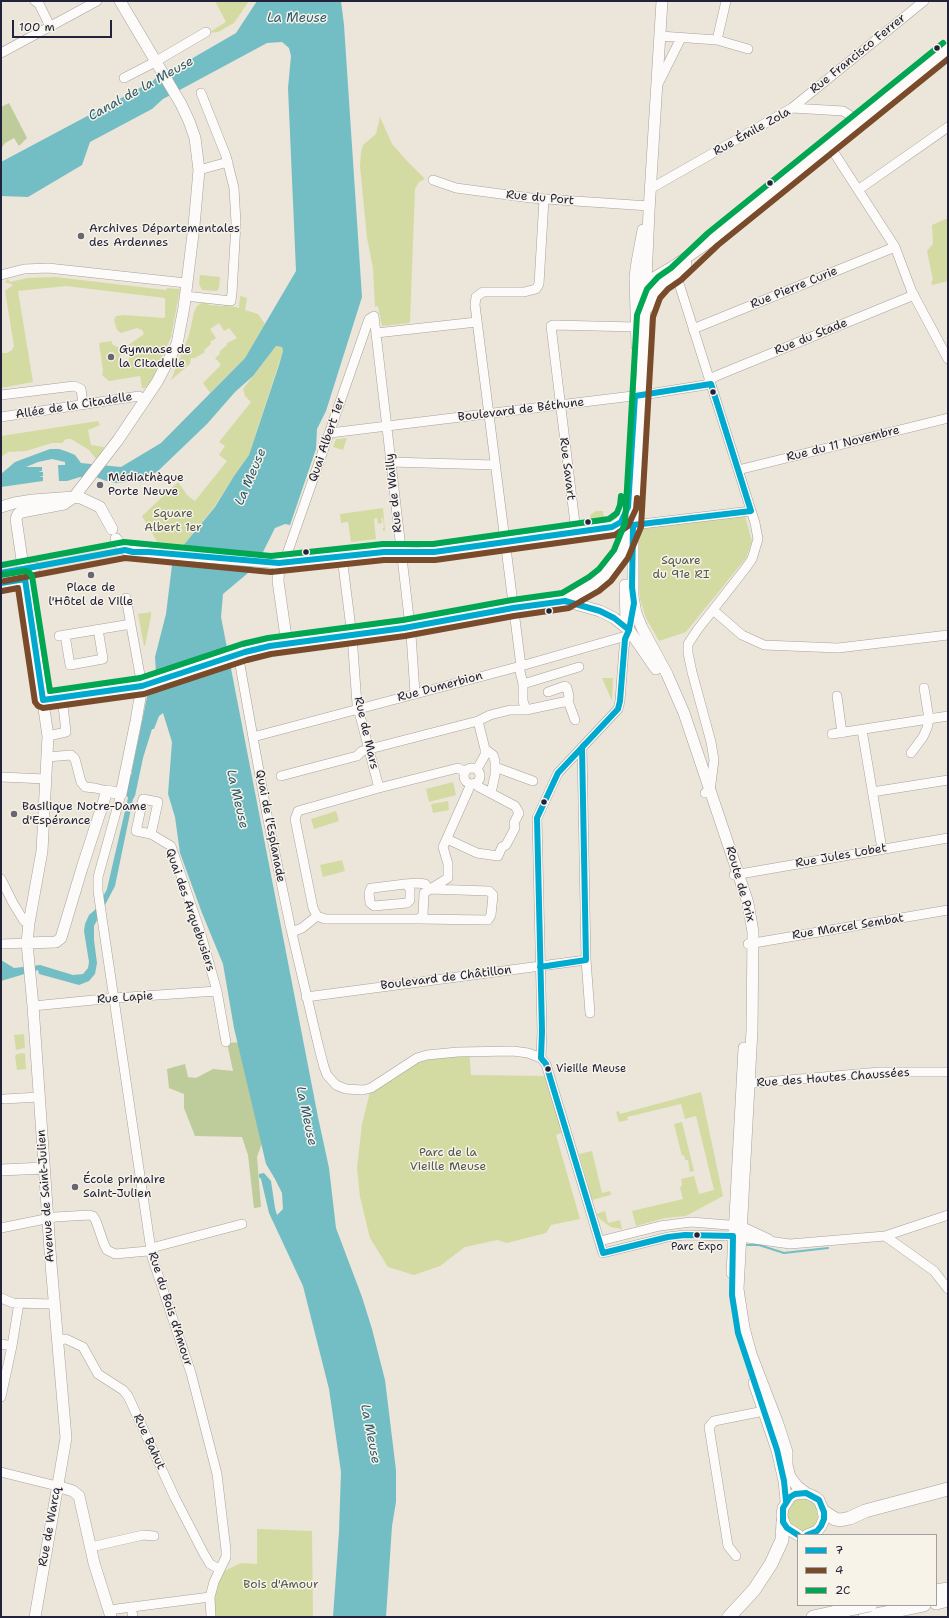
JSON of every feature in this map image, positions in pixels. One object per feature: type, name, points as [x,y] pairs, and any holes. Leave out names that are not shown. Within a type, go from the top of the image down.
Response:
[{"type":"highway","points":[[824,1512],[834,1520],[840,1520],[850,1518],[866,1511],[948,1489]]},
{"type":"highway","points":[[729,1617],[754,1590],[771,1564],[782,1540],[783,1522]]},
{"type":"highway","points":[[937,1591],[948,1589]]},
{"type":"highway","points":[[937,1603],[948,1600]]},
{"type":"highway","points":[[813,1617],[841,1609],[871,1612],[916,1606]]},
{"type":"main road","points":[[74,497],[118,440],[145,400],[157,382],[177,344],[194,226],[199,170],[195,138],[181,104],[120,1]]},
{"type":"main road","points":[[631,600],[638,395],[635,283],[643,252],[649,208],[662,1]]},
{"type":"main road","points":[[645,315],[651,298],[671,272],[948,49]]},
{"type":"main road","points":[[643,252],[654,266],[671,272]]},
{"type":"main road","points":[[631,600],[627,540],[628,507],[645,315],[646,282],[643,252]]},
{"type":"main road","points":[[635,309],[646,282],[671,272]]},
{"type":"main road","points":[[646,282],[656,284],[663,283]]},
{"type":"main road","points":[[84,484],[97,505]]},
{"type":"main road","points":[[1,507],[33,500],[74,497],[85,499],[97,505],[104,511],[118,543],[133,552],[279,564],[384,552],[418,553],[605,528],[617,525],[624,517],[628,507]]},
{"type":"main road","name":"Avenue de Saint-Julien","points":[[66,1438],[54,1304],[33,1006],[27,943],[29,923],[42,851],[48,736],[16,521],[18,514],[22,512],[64,504],[74,497]]},
{"type":"main road","points":[[43,700],[142,686],[238,654],[270,646],[352,636],[513,608],[565,601],[594,584],[605,575],[621,554],[633,525]]},
{"type":"main road","points":[[279,564],[278,581],[287,644]]},
{"type":"main road","points":[[1,583],[25,574]]},
{"type":"main road","name":"Route de Prix","points":[[627,633],[626,620],[631,600]]},
{"type":"main road","name":"Route de Prix","points":[[631,600],[642,628],[667,674],[684,713],[708,792],[736,875],[748,903],[753,932],[750,943],[752,1030],[745,1084],[738,1225],[732,1295],[738,1333],[745,1359],[787,1452],[787,1465],[790,1477],[797,1486],[819,1500],[824,1512]]},
{"type":"main road","name":"Route de Prix","points":[[565,601],[600,611],[614,618],[653,662],[677,714],[708,792]]},
{"type":"main road","points":[[627,633],[635,630],[638,632],[655,652]]},
{"type":"main road","points":[[27,943],[56,942],[61,938],[107,791],[121,794],[142,686]]},
{"type":"main road","points":[[1,1170],[44,1168]]},
{"type":"main road","name":"Route de Prix","points":[[768,1410],[784,1481],[786,1501],[782,1508],[783,1522]]},
{"type":"main road","name":"Rue de Warcq","points":[[35,1617],[66,1438]]},
{"type":"main road","points":[[57,1486],[73,1491],[80,1496],[91,1547],[110,1613]]},
{"type":"main road","points":[[786,1501],[795,1494],[806,1493]]},
{"type":"main road","points":[[813,1534],[824,1519],[824,1512]]},
{"type":"main road","points":[[783,1522],[787,1528],[797,1534]]},
{"type":"main road","points":[[854,1606],[860,1617]]},
{"type":"main road","points":[[841,1609],[851,1617]]},
{"type":"street","points":[[35,1],[39,4],[50,26]]},
{"type":"street","points":[[1,53],[97,1]]},
{"type":"street","points":[[718,40],[726,1]]},
{"type":"street","name":"Rue Francisco Ferrer","points":[[792,108],[924,1]]},
{"type":"street","points":[[124,78],[158,64],[206,32]]},
{"type":"street","points":[[660,36],[718,40],[748,49]]},
{"type":"street","points":[[656,88],[681,38]]},
{"type":"street","points":[[185,296],[231,301],[236,224],[234,188],[228,162],[213,120],[201,93]]},
{"type":"street","name":"Rue Émile Zola","points":[[650,189],[792,108],[843,112],[859,121]]},
{"type":"street","points":[[858,190],[948,127]]},
{"type":"street","points":[[828,145],[895,247],[914,295],[948,359]]},
{"type":"street","points":[[199,170],[228,162]]},
{"type":"street","name":"Rue du Port","points":[[433,180],[456,188],[544,199],[649,208]]},
{"type":"street","points":[[526,710],[523,701],[523,684],[475,305],[476,297],[483,292],[524,292],[536,289],[539,284],[544,199]]},
{"type":"street","name":"Rue Pierre Curie","points":[[693,329],[895,247]]},
{"type":"street","points":[[1,275],[24,269],[48,268],[186,283]]},
{"type":"street","points":[[671,272],[693,329],[755,523],[758,539],[752,559],[688,644],[692,672],[711,742],[714,769],[708,792]]},
{"type":"street","name":"Rue du Stade","points":[[710,382],[716,376],[914,295]]},
{"type":"street","name":"Rue de Wailly","points":[[374,316],[400,552],[410,627],[415,693]]},
{"type":"street","name":"Quai Albert 1er","points":[[279,564],[287,554],[369,318],[374,316]]},
{"type":"street","points":[[376,333],[477,322]]},
{"type":"street","name":"Rue Savart","points":[[576,532],[559,405],[551,326],[636,327]]},
{"type":"street","name":"Boulevard de Béthune","points":[[330,433],[638,395],[710,382]]},
{"type":"street","points":[[1,395],[74,386],[81,389],[83,404]]},
{"type":"street","name":"Allée de la Citadelle","points":[[1,417],[139,396],[145,400]]},
{"type":"street","name":"Rue du 11 Novembre","points":[[738,470],[948,418]]},
{"type":"street","points":[[390,462],[495,465]]},
{"type":"street","points":[[633,525],[751,511]]},
{"type":"street","name":"Rue de Mars","points":[[342,557],[352,636],[358,709],[379,788]]},
{"type":"street","points":[[25,574],[36,567]]},
{"type":"street","points":[[126,598],[142,686]]},
{"type":"street","points":[[713,610],[742,635],[764,645],[838,648],[948,635]]},
{"type":"street","points":[[98,629],[103,659],[70,665],[62,636],[98,629],[131,624]]},
{"type":"street","points":[[627,633],[618,708],[558,772],[537,818],[542,1031],[541,1058],[546,1064],[603,1253],[673,1236],[685,1235],[737,1237],[778,1244],[813,1243],[885,1236],[948,1215]]},
{"type":"street","name":"Rue Dumerbion","points":[[253,737],[520,666],[627,633]]},
{"type":"street","name":"Quai de l'Esplanade","points":[[238,654],[292,932],[306,997],[327,1075],[336,1085],[346,1089],[363,1090],[371,1088],[410,1062],[427,1055],[458,1052],[513,1051],[528,1052],[541,1058]]},
{"type":"street","points":[[523,684],[580,668]]},
{"type":"street","points":[[548,692],[565,686],[567,688],[569,696],[568,702],[575,720]]},
{"type":"street","points":[[911,753],[923,737],[929,719],[924,688]]},
{"type":"street","points":[[837,696],[842,733]]},
{"type":"street","points":[[48,736],[66,732],[62,697]]},
{"type":"street","points":[[281,776],[357,756],[362,751],[478,721],[490,715],[510,710],[526,710],[568,702]]},
{"type":"street","points":[[832,734],[948,716]]},
{"type":"street","points":[[418,919],[423,915],[424,893],[448,878],[448,864],[443,847],[473,783],[480,777],[477,769],[485,754],[485,748],[478,721]]},
{"type":"street","points":[[862,730],[882,849]]},
{"type":"street","points":[[485,748],[496,760],[491,794]]},
{"type":"street","points":[[582,748],[586,960],[590,1013]]},
{"type":"street","points":[[47,757],[71,755],[75,759],[81,782],[85,787],[107,791]]},
{"type":"street","points":[[495,767],[534,781]]},
{"type":"street","points":[[405,884],[425,884],[429,889],[489,891],[493,895],[491,915],[488,920],[325,919],[317,916],[313,908],[295,819],[296,813],[301,810],[379,788],[458,768],[465,772]]},
{"type":"street","points":[[447,839],[477,853],[498,856],[502,847],[506,845],[515,828],[514,823],[519,813],[515,806],[479,788],[465,779],[465,772],[469,768],[477,769]]},
{"type":"street","points":[[1,777],[46,779]]},
{"type":"street","points":[[872,792],[948,780]]},
{"type":"street","name":"Rue du Bois d'Amour","points":[[121,794],[98,877],[98,891],[151,1250],[164,1295],[191,1373],[216,1474],[226,1557],[219,1569],[210,1597]]},
{"type":"street","name":"Quai des Arquebusiers","points":[[151,834],[158,802],[143,799],[136,831],[151,834],[171,846],[200,931],[217,991],[226,1042]]},
{"type":"street","name":"Rue Jules Lobet","points":[[736,875],[948,838]]},
{"type":"street","points":[[1,880],[24,921],[29,923]]},
{"type":"street","name":"Rue Marcel Sembat","points":[[750,943],[948,910]]},
{"type":"street","points":[[292,932],[302,928],[317,916]]},
{"type":"street","points":[[1,944],[27,943]]},
{"type":"street","name":"Boulevard de Châtillon","points":[[306,997],[586,960]]},
{"type":"street","name":"Rue Lapie","points":[[33,1006],[114,998],[217,991]]},
{"type":"street","name":"Rue des Hautes Chaussées","points":[[745,1084],[880,1072],[948,1072]]},
{"type":"street","points":[[4,1099],[39,1097]]},
{"type":"street","points":[[1,1228],[48,1218],[89,1215],[93,1216],[96,1221],[107,1250],[116,1254],[145,1252],[155,1247],[242,1224]]},
{"type":"street","points":[[600,1241],[660,1226],[691,1222],[738,1225],[778,1244]]},
{"type":"street","points":[[885,1236],[934,1271],[948,1289]]},
{"type":"street","points":[[1,1298],[13,1303],[54,1304]]},
{"type":"street","points":[[1,1397],[12,1346],[19,1303]]},
{"type":"street","name":"Rue Bahut","points":[[57,1340],[66,1339],[83,1347],[98,1374],[123,1390],[128,1396],[175,1498],[204,1554],[210,1564],[219,1569]]},
{"type":"street","points":[[1,1344],[12,1346]]},
{"type":"street","points":[[736,1556],[728,1546],[709,1427],[714,1421],[768,1410]]},
{"type":"street","points":[[1,1472],[57,1486]]},
{"type":"street","points":[[91,1547],[143,1535],[154,1536]]},
{"type":"street","points":[[110,1613],[131,1607],[210,1597],[211,1617]]},
{"type":"street","points":[[131,1607],[133,1617]]},
{"type":"green space","points":[[215,1],[249,1],[234,23],[218,32],[208,33],[226,22]]},
{"type":"green space","points":[[9,103],[27,138],[19,146],[14,138],[5,143],[1,149],[1,107]]},
{"type":"green space","points":[[380,117],[392,144],[425,179],[419,182],[415,189],[410,321],[409,323],[382,326],[378,306],[375,307],[373,268],[367,238],[360,166],[363,145],[376,134]]},
{"type":"green space","points":[[948,218],[948,281],[932,285],[931,282],[933,280],[927,251],[933,244],[932,225]]},
{"type":"green space","points":[[200,275],[220,277],[219,288],[217,291],[202,290],[199,284]]},
{"type":"green space","points":[[55,277],[166,290],[167,288],[180,289],[171,337],[151,382],[145,388],[142,388],[140,376],[109,381],[102,375],[103,370],[99,343],[112,341],[112,344],[119,347],[122,367],[128,366],[129,358],[127,346],[144,334],[142,330],[137,328],[121,333],[117,330],[114,320],[116,316],[124,315],[164,318],[165,298],[66,286],[18,291],[33,382],[1,388],[1,353],[7,353],[12,350],[14,346],[5,291],[13,285],[5,282],[8,279],[10,282],[27,278]]},
{"type":"green space","points":[[240,296],[247,298],[245,310],[258,314],[265,324],[245,358],[210,393],[203,383],[220,366],[220,363],[215,358],[220,354],[219,352],[227,345],[227,343],[237,338],[229,328],[224,331],[219,323],[210,329],[216,338],[210,342],[211,344],[204,350],[205,352],[195,358],[191,358],[190,364],[171,380],[189,335],[194,312],[197,306],[203,302],[210,305],[224,306],[230,302],[231,306],[239,308]]},
{"type":"green space","name":"Square Albert 1er","points":[[276,346],[282,347],[283,351],[249,455],[215,506],[182,547],[159,545],[142,516],[178,482],[188,496],[195,501],[227,461],[219,455],[225,446],[219,442],[251,402],[245,396],[243,389]]},
{"type":"green space","points":[[98,421],[100,425],[88,430],[91,445],[104,447],[100,456],[96,459],[89,450],[71,439],[66,439],[62,443],[52,443],[26,451],[8,452],[1,457],[1,436]]},
{"type":"green space","points":[[347,438],[343,450],[333,447],[336,439]]},
{"type":"green space","points":[[383,508],[385,531],[383,531],[383,518],[381,518],[382,523],[378,524],[377,518],[374,519],[376,539],[351,542],[348,522],[341,523],[340,514]]},
{"type":"green space","points":[[596,511],[603,511],[604,519],[591,521],[590,515]]},
{"type":"green space","name":"Square du 91e RI","points":[[745,516],[752,541],[746,558],[686,632],[659,641],[646,618],[640,599],[637,571],[636,529]]},
{"type":"green space","points":[[151,612],[145,646],[144,646],[138,614]]},
{"type":"green space","points":[[602,678],[613,678],[612,701]]},
{"type":"green space","points":[[453,782],[456,795],[429,802],[426,789]]},
{"type":"green space","points":[[448,801],[449,810],[433,813],[431,804]]},
{"type":"green space","points":[[336,811],[339,821],[314,829],[311,819]]},
{"type":"green space","points":[[342,860],[345,871],[323,877],[320,865]]},
{"type":"green space","points":[[24,1034],[25,1048],[16,1050],[14,1035]]},
{"type":"green space","points":[[243,1042],[267,1129],[257,1157],[261,1207],[254,1208],[248,1155],[242,1137],[195,1136],[184,1108],[184,1094],[169,1088],[167,1069],[185,1064],[188,1077],[196,1078],[213,1069],[233,1071],[227,1043]]},
{"type":"green space","name":"Parc de la Vieille Meuse","points":[[469,1051],[471,1075],[549,1076],[566,1131],[556,1135],[580,1219],[551,1225],[546,1233],[507,1243],[497,1240],[465,1247],[440,1266],[414,1275],[388,1267],[370,1238],[360,1197],[357,1168],[362,1124],[371,1088],[410,1062]]},
{"type":"green space","points":[[23,1053],[25,1054],[26,1069],[17,1070],[15,1056]]},
{"type":"green space","points":[[701,1092],[723,1196],[686,1216],[665,1218],[636,1226],[632,1211],[683,1199],[680,1187],[682,1186],[681,1179],[694,1176],[699,1194],[714,1190],[696,1116],[685,1119],[681,1104],[627,1117],[628,1120],[619,1122],[616,1112],[619,1111],[620,1114]]},
{"type":"green space","points":[[682,1122],[694,1171],[690,1172],[688,1160],[685,1160],[684,1155],[682,1156],[674,1124]]},
{"type":"green space","points":[[592,1151],[602,1193],[610,1191],[611,1195],[592,1200],[579,1154]]},
{"type":"green space","points":[[605,1211],[608,1223],[620,1220],[622,1229],[611,1227],[601,1220],[596,1214]]},
{"type":"green space","points":[[801,1497],[816,1503],[820,1519],[813,1528],[802,1531],[796,1530],[788,1522],[786,1511],[791,1501]]},
{"type":"green space","name":"Bois d'Amour","points":[[257,1529],[312,1531],[313,1617],[215,1617],[214,1597],[218,1583],[224,1571],[241,1563],[257,1564]]},
{"type":"water","points":[[257,1],[341,1],[344,25],[362,297],[326,411],[317,429],[316,449],[290,525],[285,524],[275,528],[263,552],[248,573],[223,594],[221,617],[329,1168],[336,1228],[362,1297],[385,1380],[396,1470],[396,1502],[392,1526],[386,1617],[333,1617],[339,1532],[341,1472],[329,1389],[303,1286],[269,1213],[261,1179],[259,1177],[259,1174],[264,1173],[271,1181],[277,1215],[283,1209],[282,1193],[266,1164],[234,1028],[223,964],[180,853],[175,817],[168,794],[172,742],[163,713],[159,716],[154,729],[152,729],[143,758],[115,886],[94,926],[97,963],[95,974],[89,981],[79,985],[39,974],[38,970],[1,981],[1,960],[14,968],[40,965],[73,975],[83,974],[88,968],[89,962],[84,931],[85,924],[89,915],[97,908],[107,889],[128,798],[126,794],[130,775],[132,774],[148,692],[157,688],[155,657],[166,614],[172,565],[182,547],[215,507],[249,455],[279,365],[283,351],[282,347],[276,346],[253,376],[235,392],[207,424],[158,471],[140,483],[138,481],[116,483],[96,477],[80,477],[67,481],[59,481],[58,465],[65,465],[65,462],[52,459],[38,462],[26,467],[42,467],[42,471],[38,472],[43,472],[43,476],[39,477],[43,477],[43,481],[1,487],[1,474],[15,462],[50,449],[59,449],[75,455],[81,463],[121,467],[161,443],[245,358],[296,271],[288,88],[291,56],[289,48],[282,42],[267,43],[163,99],[152,109],[90,142],[82,165],[28,197],[1,196],[1,162],[153,81],[158,75],[172,70],[236,33]]},
{"type":"waterway","points":[[747,1245],[759,1245],[784,1253],[828,1248]]},
{"type":"transit line","name":"2C","points":[[1,575],[25,571],[29,572],[32,576],[50,691],[140,678],[242,644],[268,638],[403,620],[512,600],[562,593],[589,577],[599,569],[614,550],[625,523],[637,315],[647,289],[658,277],[671,268],[708,233],[943,43]]},
{"type":"transit line","name":"4","points":[[2,591],[18,588],[35,702],[38,706],[43,708],[144,694],[247,660],[271,654],[405,636],[514,616],[569,608],[599,591],[611,581],[628,558],[641,527],[653,317],[660,298],[668,289],[681,280],[718,245],[948,59]]},
{"type":"transit line","name":"7","points":[[1,573],[125,550],[133,552],[149,552],[279,563],[384,552],[434,552],[612,527],[621,522],[628,507],[635,396],[711,384],[751,511],[633,525],[632,587],[634,603],[629,630],[625,639],[618,709],[558,773],[537,818],[542,1031],[541,1058],[546,1064],[603,1253],[668,1237],[685,1235],[733,1236],[732,1295],[738,1333],[777,1450],[784,1481],[786,1501]]},
{"type":"transit line","name":"2C","points":[[2,565],[124,542],[271,556],[383,544],[433,544],[609,519],[617,513],[621,496]]},
{"type":"transit line","name":"4","points":[[4,581],[125,558],[271,572],[384,560],[435,560],[615,535],[628,526],[636,509],[637,498]]},
{"type":"transit line","name":"7","points":[[1,583],[25,579],[43,700],[142,686],[245,652],[270,646],[404,628],[513,608],[565,601],[600,611],[614,618],[629,630]]},
{"type":"transit line","name":"7","points":[[540,967],[586,960],[582,747],[590,739]]},
{"type":"transit line","name":"7","points":[[797,1534],[787,1528],[783,1522],[783,1508],[790,1497],[795,1494],[806,1493],[819,1500],[824,1512],[824,1519],[821,1526],[817,1531],[810,1534]]},
{"type":"place","name":"Archives Départementales des Ardennes","points":[[81,236]]},
{"type":"place","name":"Gymnase de la Citadelle","points":[[111,357]]},
{"type":"place","name":"Médiathèque Porte Neuve","points":[[100,485]]},
{"type":"place","name":"Place de l'Hôtel de Ville","points":[[91,575]]},
{"type":"place","name":"Basilique Notre-Dame d'Espérance","points":[[14,814]]},
{"type":"place","name":"Vieille Meuse","points":[[548,1069]]},
{"type":"place","name":"École primaire Saint-Julien","points":[[75,1187]]},
{"type":"place","name":"Parc Expo","points":[[697,1235]]},
{"type":"water label","name":"La Meuse","points":[[297,19]]},
{"type":"water label","name":"Canal de la Meuse","points":[[141,89]]},
{"type":"water label","name":"La Meuse","points":[[251,477]]},
{"type":"water label","name":"La Meuse","points":[[237,799]]},
{"type":"water label","name":"La Meuse","points":[[306,1116]]},
{"type":"water label","name":"La Meuse","points":[[370,1434]]}]
